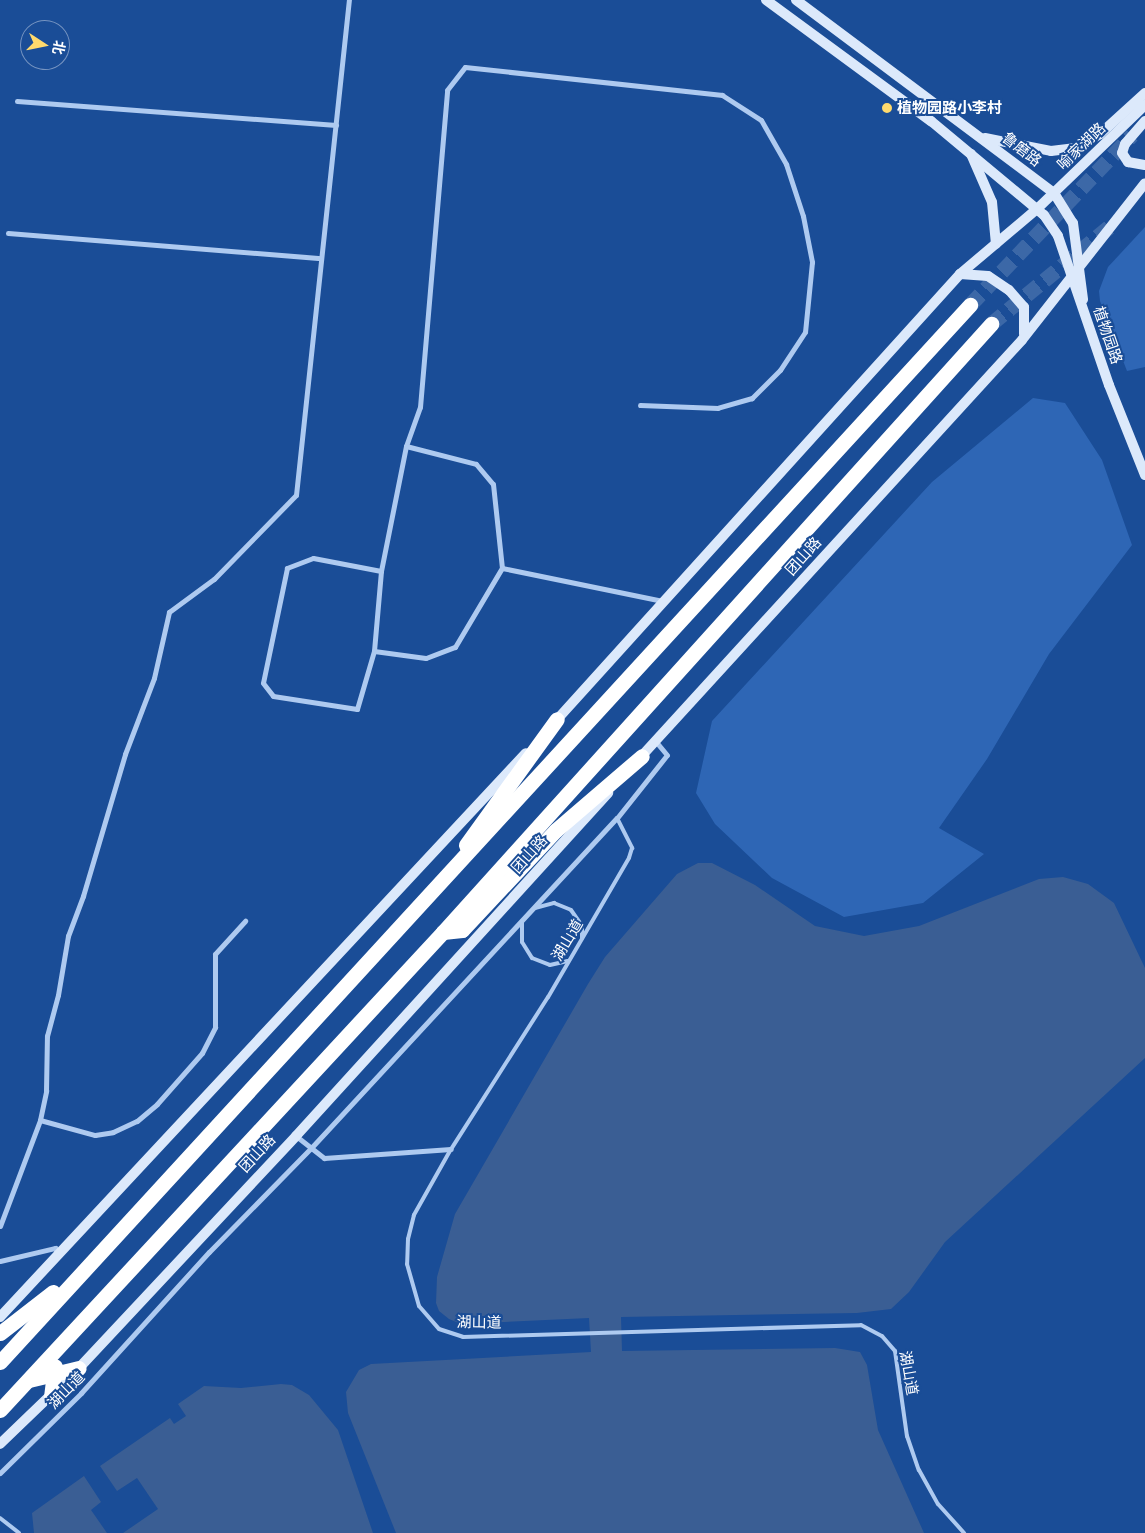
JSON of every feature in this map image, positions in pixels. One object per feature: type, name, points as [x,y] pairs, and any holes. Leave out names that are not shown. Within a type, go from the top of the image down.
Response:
[{"type":"highway","points":[[0,1362],[84,1268],[424,904],[970,305]]},
{"type":"highway","name":"团山路","points":[[0,1410],[57,1351],[443,932],[991,324]]},
{"type":"highway","points":[[424,904],[557,719]]},
{"type":"highway","points":[[443,932],[462,930],[556,830],[642,756]]},
{"type":"highway","points":[[0,1333],[84,1268]]},
{"type":"highway","points":[[51,1397],[57,1351]]},
{"type":"highway","points":[[29,1380],[80,1368]]},
{"type":"main road","points":[[0,1318],[57,1253],[666,602],[960,274],[1038,208],[969,151],[766,0]]},
{"type":"main road","name":"鲁磨路","points":[[796,0],[981,136],[1054,193],[1073,223],[1080,265],[1084,313]]},
{"type":"main road","points":[[981,136],[1039,149],[1076,148],[1100,134],[1145,93]]},
{"type":"main road","name":"喻家湖路","points":[[1038,208],[1145,105]]},
{"type":"main road","points":[[1145,121],[1124,144],[1122,153],[1128,162],[1145,165]]},
{"type":"main road","points":[[969,151],[992,202],[996,244]]},
{"type":"main road","points":[[1071,276],[1145,183]]},
{"type":"main road","name":"植物园路","points":[[1038,208],[1054,229],[1145,475]]},
{"type":"main road","points":[[960,274],[988,276],[1009,290],[1025,312],[1026,327],[1022,340]]},
{"type":"main road","name":"团山路","points":[[0,1444],[80,1368],[296,1136],[1022,340],[1071,276]]},
{"type":"street","points":[[0,1226],[40,1120],[46,1091],[47,1036],[58,995],[68,936],[84,896],[125,754],[154,678],[169,612],[214,579],[296,495],[349,0]]},
{"type":"street","points":[[381,571],[313,558],[287,568],[263,683],[273,696],[357,709],[374,651],[381,571],[406,446],[420,407],[447,90],[465,67],[722,95],[761,120],[786,164],[803,216],[812,262],[805,332],[780,370],[752,398],[718,408],[640,404]]},
{"type":"street","points":[[17,101],[336,125]]},
{"type":"street","points":[[8,233],[321,258]]},
{"type":"street","points":[[374,651],[426,658],[455,647],[502,568],[493,484],[476,464],[406,446]]},
{"type":"street","points":[[502,568],[666,602]]},
{"type":"street","name":"湖山道","points":[[0,1473],[81,1393],[210,1252],[311,1148],[617,818],[667,755],[656,742]]},
{"type":"street","points":[[40,1120],[95,1135],[104,1134],[137,1121],[157,1104],[202,1053],[215,1027],[215,954],[245,922]]},
{"type":"street","points":[[296,1136],[324,1158],[451,1149]]},
{"type":"street","points":[[0,1260],[55,1248],[57,1253]]},
{"type":"lane","name":"湖山道","points":[[617,818],[630,842],[631,854],[569,960],[451,1149],[414,1215],[408,1239],[409,1277],[424,1314],[439,1329],[457,1336],[861,1325],[882,1336],[896,1351],[907,1436],[919,1470],[938,1504],[964,1533]]},
{"type":"lane","points":[[535,908],[554,903],[571,910],[582,926],[582,938]]},
{"type":"lane","points":[[522,922],[522,942],[532,958],[550,965],[569,960]]},
{"type":"lane","points":[[0,1518],[19,1533]]},
{"type":"shaded area","points":[[1145,227],[1145,367],[1127,371],[1100,301],[1099,291],[1108,267]]},
{"type":"shaded area","points":[[1033,398],[1065,403],[1102,460],[1132,545],[1049,654],[987,759],[939,828],[984,854],[923,903],[844,917],[772,878],[715,824],[696,793],[712,721],[932,482]]},
{"type":"shaded area","points":[[698,863],[712,863],[755,885],[815,926],[864,936],[919,926],[1039,879],[1063,877],[1088,884],[1114,903],[1145,968],[1145,1058],[945,1242],[909,1292],[891,1309],[857,1313],[621,1317],[622,1351],[835,1348],[860,1352],[867,1365],[878,1430],[924,1533],[396,1533],[348,1413],[346,1392],[359,1370],[371,1364],[591,1352],[589,1318],[461,1324],[449,1319],[439,1311],[436,1303],[437,1277],[455,1214],[605,957],[677,874]]},
{"type":"shaded area","points":[[281,1384],[292,1385],[309,1395],[338,1430],[373,1533],[123,1533],[158,1509],[137,1478],[117,1491],[100,1466],[170,1418],[174,1424],[186,1416],[178,1404],[204,1386],[241,1388]]},
{"type":"shaded area","points":[[84,1476],[101,1502],[91,1510],[107,1533],[34,1533],[32,1513]]},
{"type":"tunnel","points":[[970,305],[1132,135]]},
{"type":"tunnel","points":[[991,324],[1109,227]]},
{"type":"place","name":"植物园路小李村","points":[[887,108]]}]
